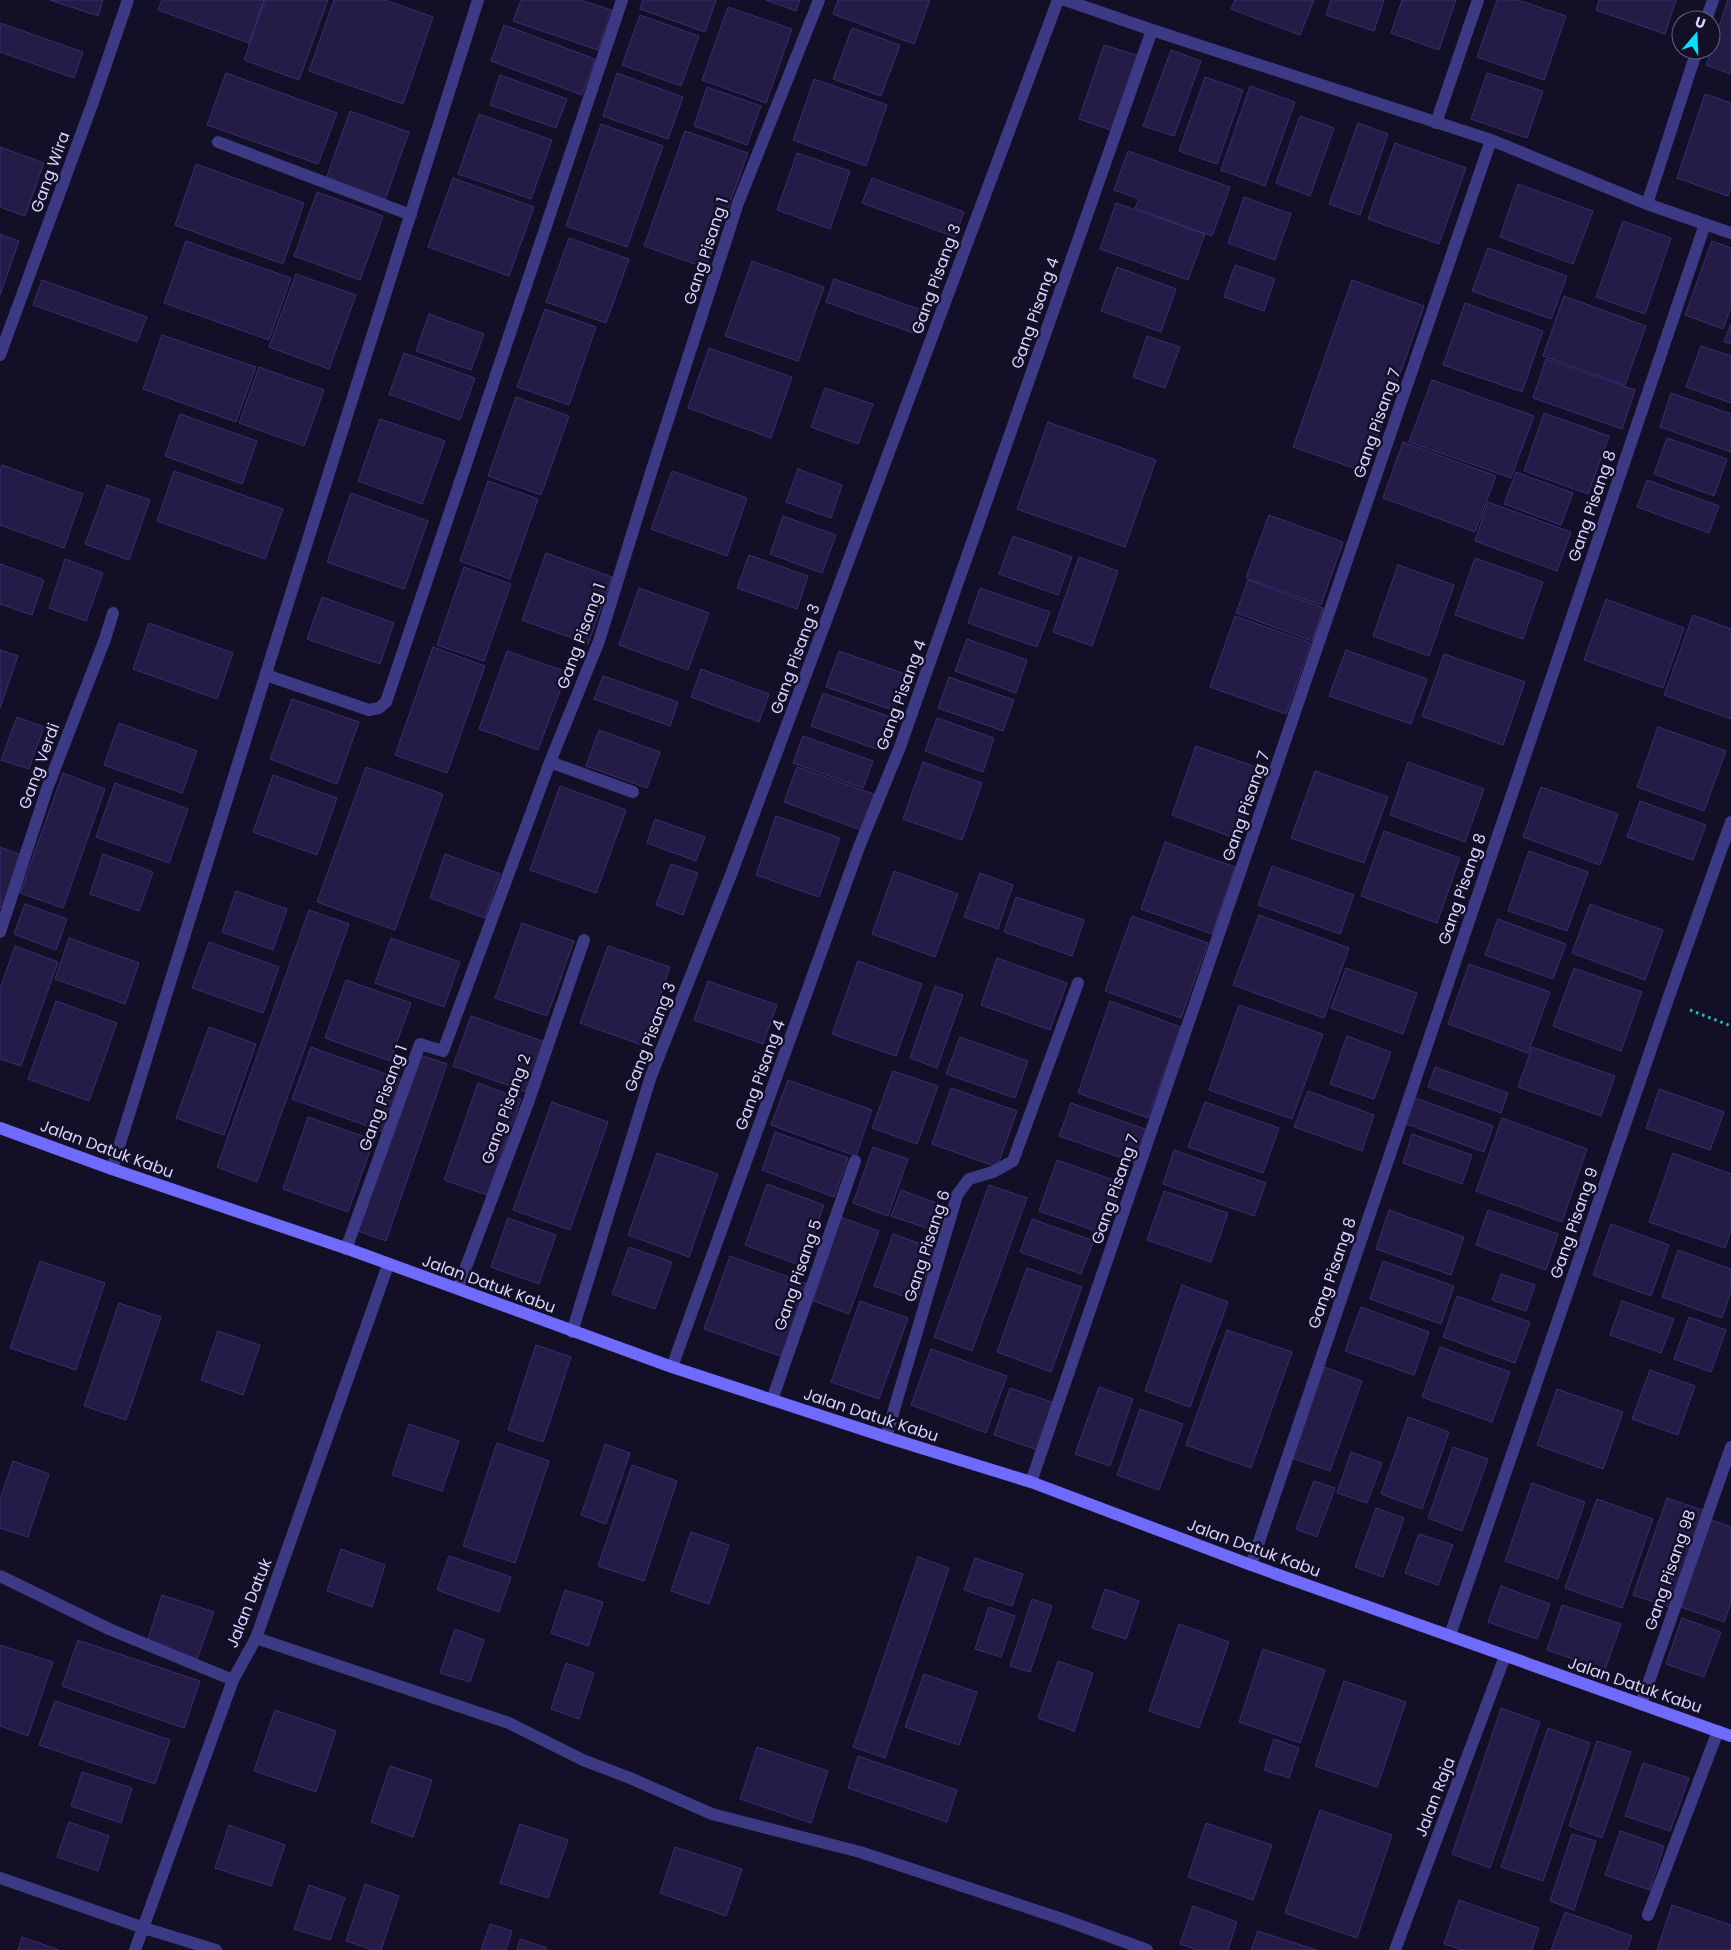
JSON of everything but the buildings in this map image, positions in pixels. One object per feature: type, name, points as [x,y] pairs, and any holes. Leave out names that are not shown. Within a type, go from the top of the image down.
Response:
[{"type":"street","name":"Gang Wira","points":[[0,354],[93,102],[128,0]]},
{"type":"street","points":[[112,1169],[478,0]]},
{"type":"street","points":[[266,675],[369,710],[379,708],[386,702],[622,0]]},
{"type":"street","name":"Gang Pisang 1","points":[[346,1248],[420,1044],[442,1052],[550,762],[599,641],[653,466],[738,204],[819,0]]},
{"type":"street","name":"Gang Pisang 3","points":[[572,1332],[651,1076],[739,854],[1058,0]]},
{"type":"street","points":[[1065,0],[1491,140],[1647,204],[1731,234]]},
{"type":"street","points":[[1436,123],[1478,0]]},
{"type":"street","name":"Gang Pisang 4","points":[[672,1367],[859,847],[900,747],[1152,30]]},
{"type":"street","points":[[1647,204],[1694,60]]},
{"type":"street","name":"Gang Pisang 7","points":[[1031,1482],[1491,140]]},
{"type":"street","points":[[218,142],[411,214]]},
{"type":"street","name":"Gang Pisang 8","points":[[1250,1564],[1705,224]]},
{"type":"street","name":"Gang Verdi","points":[[0,932],[48,786],[106,639],[113,613]]},
{"type":"street","points":[[550,762],[633,792]]},
{"type":"street","name":"Gang Pisang 9","points":[[1450,1635],[1667,1002],[1731,822]]},
{"type":"street","name":"Gang Pisang 2","points":[[458,1288],[528,1103],[584,940]]},
{"type":"street","name":"Gang Pisang 6","points":[[886,1437],[957,1195],[969,1179],[993,1172],[1013,1161],[1078,983]]},
{"type":"street","name":"Jalan Datuk Kabu","points":[[0,1128],[112,1169],[346,1248],[388,1265],[458,1288],[572,1332],[672,1367],[1031,1482],[1250,1564],[1731,1736]]},
{"type":"street","name":"Gang Pisang 5","points":[[772,1400],[855,1161]]},
{"type":"street","name":"Jalan Datuk","points":[[135,1950],[233,1680],[256,1638],[388,1265]]},
{"type":"street","name":"Gang Pisang 9B","points":[[1641,1704],[1731,1447]]},
{"type":"street","points":[[0,1576],[109,1629],[233,1680]]},
{"type":"street","points":[[256,1638],[509,1723],[583,1760],[630,1778],[712,1814],[860,1852],[1062,1919],[1147,1950]]},
{"type":"street","name":"Jalan Raja","points":[[1395,1950],[1505,1656]]},
{"type":"street","points":[[1648,1915],[1718,1731]]},
{"type":"street","points":[[0,1878],[144,1928],[216,1950]]},
{"type":"path","points":[[1667,1002],[1731,1026]]}]
